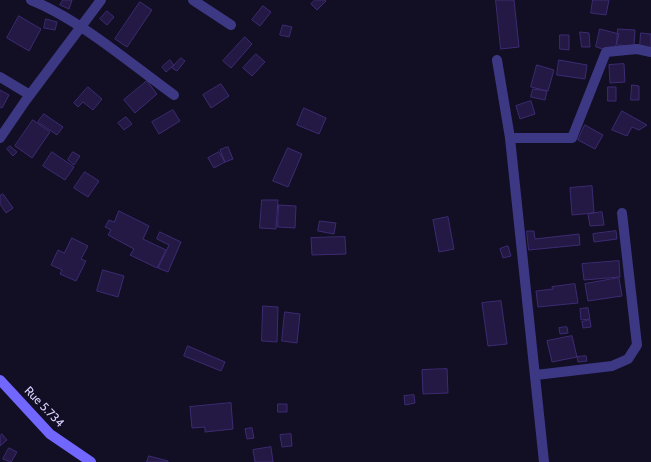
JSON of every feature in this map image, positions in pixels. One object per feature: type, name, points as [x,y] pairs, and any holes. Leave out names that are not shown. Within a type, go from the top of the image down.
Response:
[{"type":"street","points":[[31,0],[60,14],[174,95]]},
{"type":"street","points":[[0,138],[101,0]]},
{"type":"street","points":[[193,0],[231,25]]},
{"type":"street","points":[[510,138],[572,138],[606,52],[637,49],[651,52]]},
{"type":"street","points":[[497,60],[510,138],[544,462]]},
{"type":"street","points":[[0,77],[30,95]]},
{"type":"street","points":[[536,376],[612,366],[628,359],[636,345],[622,213]]},
{"type":"street","name":"Rue 5.734","points":[[0,380],[50,434],[91,462]]},
{"type":"building","points":[[63,0],[72,0],[69,9],[60,5]]},
{"type":"building","points":[[315,0],[326,1],[317,10],[311,4]]},
{"type":"building","points":[[496,0],[514,0],[519,47],[501,49]]},
{"type":"building","points":[[593,0],[609,0],[606,15],[591,13]]},
{"type":"building","points":[[140,2],[152,10],[127,47],[115,39]]},
{"type":"building","points":[[263,6],[271,12],[260,26],[252,20]]},
{"type":"building","points":[[107,11],[114,17],[107,25],[100,19]]},
{"type":"building","points":[[19,16],[41,29],[29,51],[7,38]]},
{"type":"building","points":[[46,19],[57,22],[55,30],[44,28]]},
{"type":"building","points":[[283,25],[292,27],[289,37],[280,35]]},
{"type":"building","points":[[600,29],[619,34],[614,52],[596,47]]},
{"type":"building","points":[[618,29],[635,30],[634,46],[617,45]]},
{"type":"building","points":[[580,32],[589,33],[590,47],[582,47]]},
{"type":"building","points":[[641,33],[651,34],[651,48],[640,47]]},
{"type":"building","points":[[560,35],[569,35],[569,50],[560,49]]},
{"type":"building","points":[[245,37],[252,44],[231,68],[223,61]]},
{"type":"building","points":[[256,54],[265,62],[252,76],[243,68]]},
{"type":"building","points":[[181,58],[185,61],[177,71],[172,68]]},
{"type":"building","points":[[170,60],[174,65],[166,72],[162,67]]},
{"type":"building","points":[[559,60],[587,65],[585,79],[557,75]]},
{"type":"building","points":[[624,64],[625,82],[610,83],[609,65]]},
{"type":"building","points":[[537,65],[554,70],[548,91],[531,87]]},
{"type":"building","points":[[147,81],[157,94],[135,113],[124,100]]},
{"type":"building","points":[[221,84],[229,96],[211,108],[203,95]]},
{"type":"building","points":[[632,85],[639,86],[639,100],[631,100]]},
{"type":"building","points":[[88,87],[102,99],[93,110],[83,102],[78,107],[74,103]]},
{"type":"building","points":[[608,87],[616,87],[616,101],[608,101]]},
{"type":"building","points":[[533,89],[547,91],[545,100],[531,97]]},
{"type":"building","points":[[0,90],[9,95],[2,108],[0,107]]},
{"type":"building","points":[[531,101],[535,114],[520,119],[516,106]]},
{"type":"building","points":[[304,108],[326,118],[319,134],[297,125]]},
{"type":"building","points":[[173,110],[180,121],[159,134],[152,122]]},
{"type":"building","points":[[622,111],[647,125],[639,130],[632,127],[627,136],[612,130]]},
{"type":"building","points":[[44,114],[63,127],[57,135],[38,122]]},
{"type":"building","points":[[126,117],[132,124],[124,130],[118,123]]},
{"type":"building","points":[[33,120],[50,132],[32,158],[15,146]]},
{"type":"building","points":[[585,125],[603,135],[595,149],[578,140]]},
{"type":"building","points":[[10,146],[17,152],[13,156],[7,149]]},
{"type":"building","points":[[228,147],[233,159],[225,162],[220,150]]},
{"type":"building","points":[[288,148],[302,154],[288,187],[273,181]]},
{"type":"building","points":[[52,152],[74,167],[65,180],[43,166]]},
{"type":"building","points":[[73,152],[80,156],[74,165],[68,160]]},
{"type":"building","points":[[219,152],[225,162],[214,168],[208,158]]},
{"type":"building","points":[[85,172],[99,181],[88,197],[74,188]]},
{"type":"building","points":[[592,186],[594,213],[572,215],[570,188]]},
{"type":"building","points":[[3,194],[13,208],[6,213],[0,204],[0,196]]},
{"type":"building","points":[[262,200],[278,200],[276,229],[260,228]]},
{"type":"building","points":[[279,205],[296,206],[295,228],[278,227]]},
{"type":"building","points":[[119,211],[149,226],[143,239],[166,250],[157,268],[130,255],[134,249],[108,235],[111,230],[105,227],[109,220],[114,222]]},
{"type":"building","points":[[602,212],[604,225],[590,226],[588,214]]},
{"type":"building","points":[[448,217],[454,249],[439,252],[433,220]]},
{"type":"building","points":[[320,221],[336,223],[334,234],[318,231]]},
{"type":"building","points":[[527,231],[534,231],[535,239],[579,234],[580,245],[529,250]]},
{"type":"building","points":[[616,231],[617,239],[594,242],[593,234]]},
{"type":"building","points":[[160,232],[181,242],[168,272],[158,268],[169,245],[157,239]]},
{"type":"building","points":[[345,237],[346,254],[312,255],[311,238]]},
{"type":"building","points":[[72,238],[88,246],[81,259],[86,261],[76,281],[60,274],[62,270],[51,265],[58,250],[64,253]]},
{"type":"building","points":[[508,246],[511,256],[503,258],[500,249]]},
{"type":"building","points":[[619,261],[620,277],[584,280],[582,264]]},
{"type":"building","points":[[103,270],[124,276],[118,297],[97,291]]},
{"type":"building","points":[[619,278],[622,296],[588,301],[585,284]]},
{"type":"building","points":[[575,284],[578,303],[538,307],[536,291]]},
{"type":"building","points":[[501,301],[507,344],[488,346],[482,303]]},
{"type":"building","points":[[263,306],[278,307],[277,342],[262,341]]},
{"type":"building","points":[[588,308],[590,319],[581,320],[580,309]]},
{"type":"building","points":[[285,312],[300,314],[297,343],[282,341]]},
{"type":"building","points":[[590,320],[591,327],[583,328],[582,322]]},
{"type":"building","points":[[567,327],[568,333],[560,334],[559,328]]},
{"type":"building","points":[[572,336],[577,357],[552,362],[547,341]]},
{"type":"building","points":[[188,346],[225,362],[221,371],[184,356]]},
{"type":"building","points":[[586,356],[587,361],[578,362],[577,357]]},
{"type":"building","points":[[447,369],[448,393],[423,394],[422,370]]},
{"type":"building","points":[[414,395],[415,403],[405,405],[404,396]]},
{"type":"building","points":[[231,403],[233,429],[205,432],[205,427],[192,428],[190,407]]},
{"type":"building","points":[[278,404],[287,404],[287,412],[278,412]]},
{"type":"building","points":[[252,428],[254,438],[247,439],[245,429]]},
{"type":"building","points":[[2,434],[7,440],[0,446],[0,436]]},
{"type":"building","points":[[291,434],[292,446],[282,447],[280,435]]},
{"type":"building","points":[[271,447],[273,462],[255,462],[253,450]]},
{"type":"building","points":[[9,448],[17,452],[11,462],[3,459]]},
{"type":"building","points":[[149,456],[168,461],[168,462],[147,462]]}]
